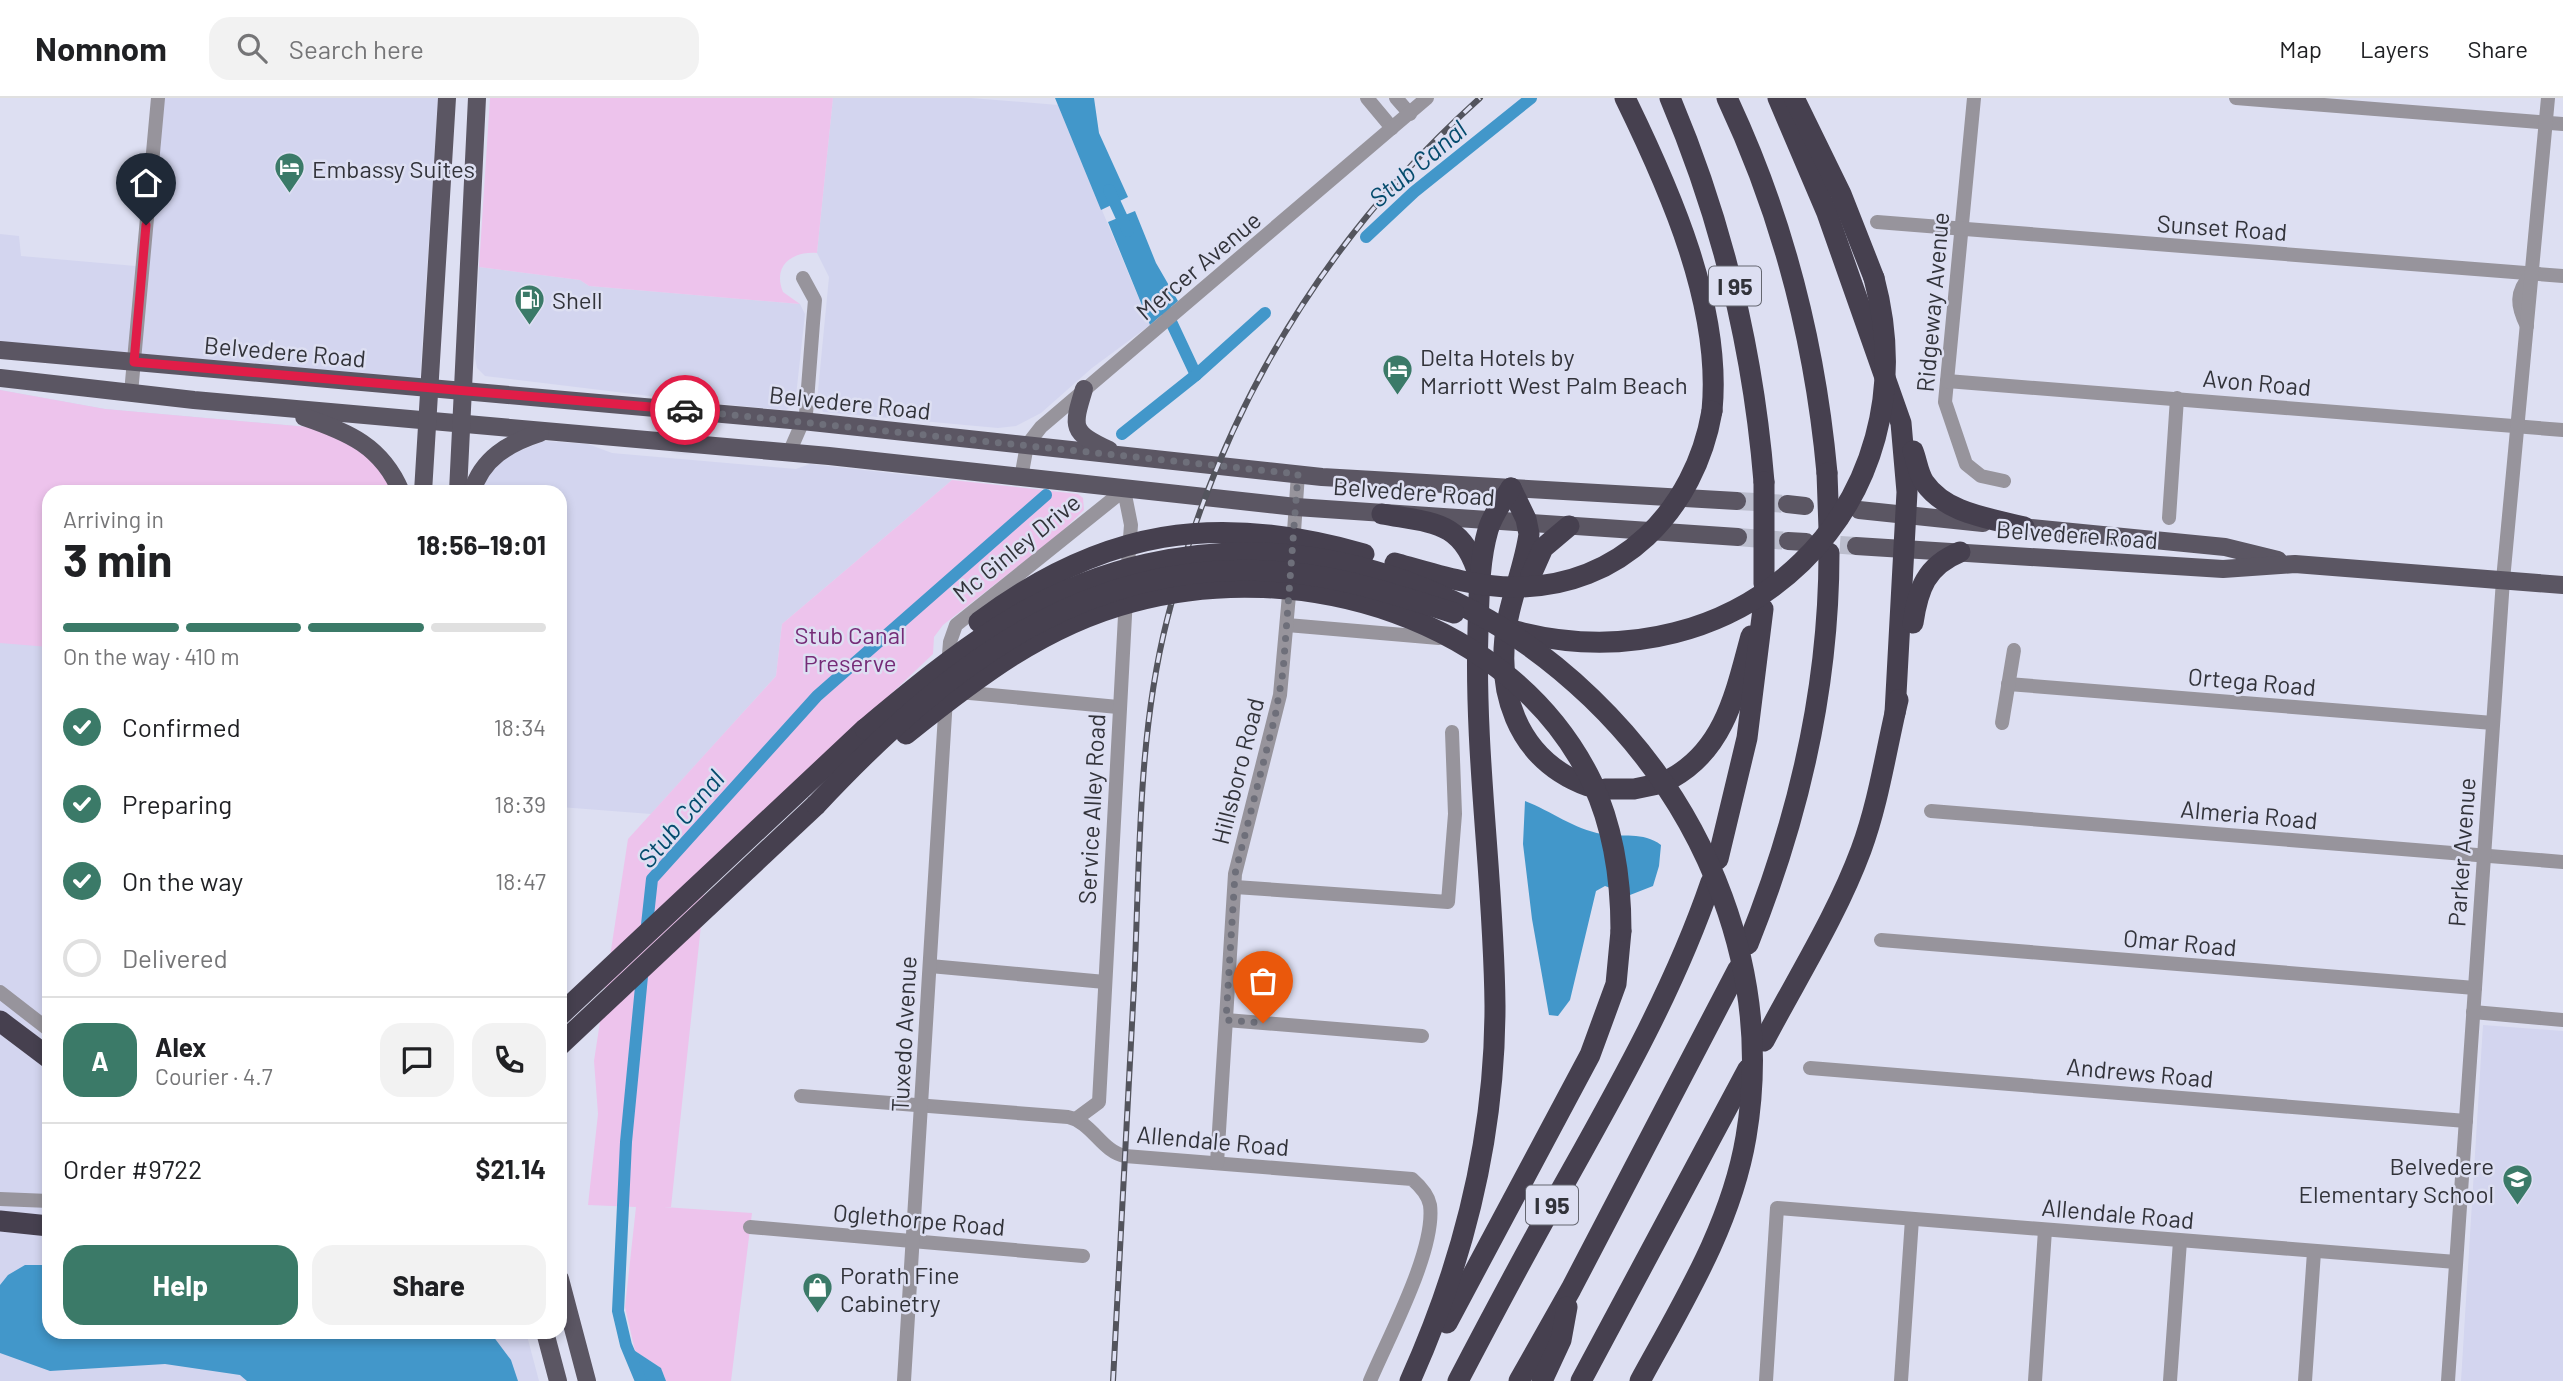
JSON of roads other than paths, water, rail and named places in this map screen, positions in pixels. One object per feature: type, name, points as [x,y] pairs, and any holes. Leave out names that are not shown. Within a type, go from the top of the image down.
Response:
[{"type":"highway","points":[[567,1008],[953,644],[1005,603],[1077,562],[1149,539],[1217,531],[1285,536],[1459,580],[1497,586],[1544,586],[1591,572],[1619,558],[1647,537],[1679,501],[1701,456],[1712,411],[1713,360],[1698,287],[1673,206],[1625,98]]},
{"type":"highway","name":"I 95","points":[[1670,98],[1713,208],[1738,298],[1754,390],[1764,482],[1762,598],[1747,738],[1718,859]]},
{"type":"highway","name":"I 95","points":[[1727,98],[1766,190],[1795,282],[1815,376],[1827,473],[1829,528]]},
{"type":"highway","points":[[1778,98],[1827,213],[1920,475],[1939,498],[1962,510],[2024,527]]},
{"type":"highway","points":[[567,1038],[816,805],[917,706],[1003,640],[1078,602],[1156,578],[1231,570],[1309,575],[1373,588],[1520,632],[1583,642],[1662,636],[1702,625],[1741,608],[1777,586],[1822,541],[1847,507],[1865,471],[1881,422],[1886,368],[1882,314],[1874,278],[1841,194],[1794,98]]},
{"type":"highway","points":[[1895,713],[1907,466],[1901,423]]},
{"type":"highway","points":[[1412,1381],[1442,1305],[1466,1233],[1482,1159],[1492,1082],[1494,979],[1477,711],[1480,582],[1491,520],[1511,488]]},
{"type":"highway","points":[[1511,488],[1528,524],[1526,551],[1508,619],[1504,649],[1506,692],[1523,735],[1552,767],[1596,788],[1634,789],[1665,781],[1703,754],[1726,720],[1762,598]]},
{"type":"highway","points":[[1382,514],[1437,524],[1455,532],[1473,557],[1480,582]]},
{"type":"highway","points":[[1504,649],[1536,558],[1548,543],[1569,526]]},
{"type":"highway","points":[[1764,1041],[1833,912],[1860,852],[1879,794],[1920,588],[1937,564],[1960,552]]},
{"type":"highway","points":[[1748,944],[1778,865],[1802,778],[1814,716],[1828,596],[1829,553]]},
{"type":"highway","points":[[865,729],[953,656],[1021,611],[1095,579],[1149,563],[1196,556],[1296,556],[1344,563],[1399,578],[1441,594],[1479,615],[1532,648],[1576,682],[1634,743],[1667,787],[1690,826],[1711,869],[1731,923],[1750,1020],[1753,1069],[1749,1117],[1734,1187],[1704,1260],[1640,1381]]},
{"type":"highway","points":[[816,805],[1008,657],[1077,620],[1129,602],[1183,591],[1259,587],[1308,591],[1370,605],[1428,627],[1493,664],[1531,696],[1571,745],[1600,802],[1617,868],[1621,931],[1616,984],[1590,1055],[1412,1381]]},
{"type":"highway","name":"I 95","points":[[1458,1381],[1522,1259],[1645,1039],[1687,947],[1711,882]]},
{"type":"highway","name":"I 95","points":[[1519,1381],[1571,1289],[1738,968]]},
{"type":"highway","points":[[0,1021],[42,1053]]},
{"type":"highway","points":[[1581,1381],[1748,1069]]},
{"type":"highway","points":[[0,1221],[42,1225]]},
{"type":"highway","points":[[1542,1381],[1561,1340],[1571,1289]]},
{"type":"main road","points":[[423,485],[447,98]]},
{"type":"main road","points":[[458,485],[477,98]]},
{"type":"main road","name":"Belvedere Road","points":[[0,350],[802,421],[1298,474],[1737,501]]},
{"type":"main road","name":"Belvedere Road","points":[[0,378],[274,407],[789,453],[1296,507],[1738,537]]},
{"type":"main road","points":[[1084,388],[1076,418],[1078,431],[1087,439],[1122,456]]},
{"type":"main road","points":[[274,407],[338,429],[365,443],[387,465],[397,485]]},
{"type":"main road","points":[[475,485],[480,474],[499,453],[512,444],[547,431]]},
{"type":"main road","name":"Belvedere Road","points":[[1859,510],[2225,547],[2295,564]]},
{"type":"main road","name":"Belvedere Road","points":[[1856,546],[2222,569],[2295,564],[2563,585]]},
{"type":"main road","points":[[567,1305],[587,1381]]},
{"type":"main road","points":[[547,1339],[558,1381]]},
{"type":"street","points":[[131,393],[158,98]]},
{"type":"street","points":[[1367,98],[1392,128]]},
{"type":"street","points":[[1396,98],[1409,114]]},
{"type":"street","name":"Mercer Avenue","points":[[1027,445],[1033,434],[1084,388],[1185,306],[1426,98]]},
{"type":"street","name":"Ridgeway Avenue","points":[[1974,98],[1945,402],[1966,464],[1980,477],[2004,481]]},
{"type":"street","points":[[2236,98],[2563,124]]},
{"type":"street","name":"Parker Avenue","points":[[2448,1381],[2502,580],[2527,326],[2518,307],[2522,285],[2532,274],[2548,98]]},
{"type":"street","name":"Sunset Road","points":[[1877,222],[2563,276]]},
{"type":"street","points":[[789,453],[802,421],[815,300],[803,278]]},
{"type":"street","name":"Avon Road","points":[[1947,381],[2563,430]]},
{"type":"street","points":[[2169,518],[2177,398]]},
{"type":"street","points":[[1021,478],[1027,445]]},
{"type":"street","name":"Hillsboro Road","points":[[1217,1163],[1234,887],[1278,706],[1298,474]]},
{"type":"street","name":"Mc Ginley Drive","points":[[947,691],[950,642],[956,625],[1124,490]]},
{"type":"street","name":"Service Alley Road","points":[[1076,1119],[1099,1102],[1118,707],[1130,531],[1124,490]]},
{"type":"street","points":[[1287,625],[1441,638]]},
{"type":"street","points":[[2001,723],[2014,650]]},
{"type":"street","name":"Ortega Road","points":[[2008,684],[2493,723]]},
{"type":"street","points":[[947,691],[1118,707]]},
{"type":"street","name":"Tuxedo Avenue","points":[[904,1381],[947,691]]},
{"type":"street","points":[[1234,887],[1448,902],[1455,814],[1452,732]]},
{"type":"street","name":"Almeria Road","points":[[1931,811],[2563,862]]},
{"type":"street","name":"Omar Road","points":[[1881,940],[2475,988]]},
{"type":"street","points":[[930,966],[1105,982]]},
{"type":"street","points":[[0,992],[42,1025]]},
{"type":"street","points":[[2473,1012],[2563,1020]]},
{"type":"street","points":[[1226,1020],[1422,1036]]},
{"type":"street","name":"Andrews Road","points":[[1810,1068],[2466,1121]]},
{"type":"street","points":[[801,1096],[1076,1119]]},
{"type":"street","name":"Allendale Road","points":[[1076,1119],[1118,1154],[1412,1179],[1422,1187],[1430,1205],[1425,1251],[1370,1381]]},
{"type":"street","points":[[0,1199],[42,1201]]},
{"type":"street","name":"Allendale Road","points":[[1766,1381],[1777,1208],[2456,1262]]},
{"type":"street","points":[[1901,1381],[1912,1219]]},
{"type":"street","name":"Oglethorpe Road","points":[[750,1227],[1083,1256]]},
{"type":"street","points":[[2035,1381],[2045,1230]]},
{"type":"street","points":[[2170,1381],[2180,1241]]},
{"type":"street","points":[[2305,1381],[2314,1252]]},
{"type":"water","points":[[1055,98],[1094,98],[1099,133],[1128,197],[1101,210]]},
{"type":"water","points":[[1135,211],[1156,263],[1178,301],[1150,325],[1108,222]]},
{"type":"water","points":[[1525,801],[1592,832],[1640,836],[1661,845],[1653,886],[1630,895],[1605,886],[1596,891],[1570,1000],[1558,1016],[1549,1015],[1532,919],[1523,844]]},
{"type":"water","points":[[25,1265],[42,1265],[42,1339],[495,1339],[511,1360],[518,1381],[247,1381],[240,1375],[165,1364],[50,1371],[0,1353],[0,1285],[8,1275]]},
{"type":"water","points":[[626,1345],[661,1368],[666,1381],[636,1381]]},
{"type":"waterway","name":"Stub Canal","points":[[1366,237],[1414,192],[1531,98]]},
{"type":"waterway","points":[[1109,190],[1128,231]]},
{"type":"waterway","points":[[1166,311],[1196,375]]},
{"type":"waterway","name":"Stub Canal","points":[[1122,434],[1196,375],[1265,313]]},
{"type":"waterway","name":"Stub Canal","points":[[646,934],[652,879],[817,696],[1046,495]]},
{"type":"waterway","name":"Stub Canal","points":[[641,1381],[626,1345],[618,1311],[626,1142],[643,966]]},
{"type":"tunnel","points":[[1737,501],[1787,504]]},
{"type":"tunnel","points":[[1738,537],[1788,541]]},
{"type":"tunnel","points":[[1813,543],[1856,546]]},
{"type":"railway","points":[[1113,1381],[1145,756],[1157,665],[1167,620],[1189,544],[1215,472],[1247,402],[1284,335],[1325,271],[1372,210],[1424,153],[1480,98]]},
{"type":"place","name":"Embassy Suites","points":[[289,195]]},
{"type":"place","name":"Shell","points":[[529,326]]},
{"type":"place","name":"Delta Hotels by Marriott West Palm Beach","points":[[1397,397]]},
{"type":"place","name":"Belvedere Elementary School","points":[[2517,1206]]},
{"type":"place","name":"Porath Fine Cabinetry","points":[[817,1315]]},
{"type":"park label","name":"Stub Canal Preserve","points":[[850,648]]}]
